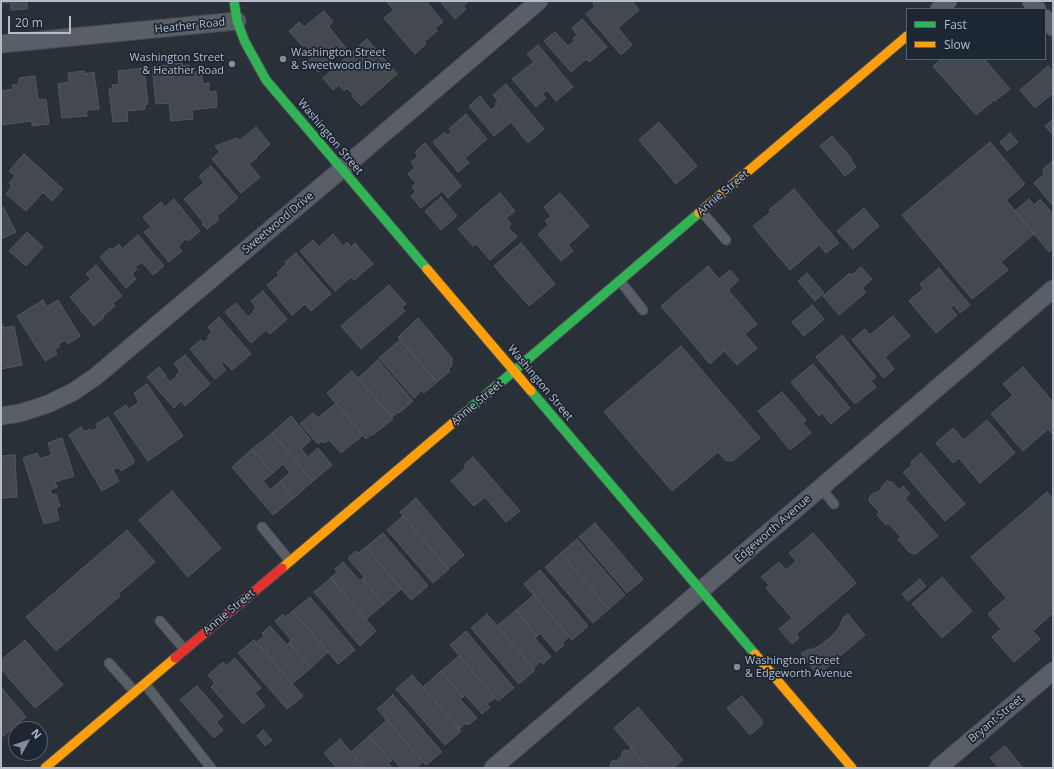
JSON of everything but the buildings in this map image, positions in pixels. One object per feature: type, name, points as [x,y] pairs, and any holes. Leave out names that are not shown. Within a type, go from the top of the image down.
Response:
[{"type":"street","name":"Washington Street","points":[[234,1],[237,21],[245,42],[266,80],[852,768]]},
{"type":"street","name":"Sweetwood Drive","points":[[1,416],[20,413],[48,404],[73,392],[95,377],[539,1]]},
{"type":"street","points":[[940,8],[948,1]]},
{"type":"street","points":[[1046,19],[1053,27]]},
{"type":"street","name":"Heather Road","points":[[1,44],[237,21]]},
{"type":"street","name":"Annie Street","points":[[45,768],[906,37]]},
{"type":"street","name":"Edgeworth Avenue","points":[[493,768],[1053,289]]},
{"type":"street","name":"Bryant Street","points":[[938,768],[1053,670]]},
{"type":"lane","points":[[701,212],[726,240]]},
{"type":"lane","points":[[620,281],[643,310]]},
{"type":"lane","points":[[821,488],[834,504]]},
{"type":"lane","points":[[262,527],[290,561]]},
{"type":"lane","points":[[160,621],[185,650]]},
{"type":"lane","points":[[109,663],[134,692]]},
{"type":"lane","points":[[145,684],[211,768]]},
{"type":"traffic: fast","points":[[234,1],[237,21],[245,42],[266,80],[427,269]]},
{"type":"traffic: fast","points":[[460,417],[699,213]]},
{"type":"traffic: fast","points":[[531,391],[755,654]]},
{"type":"traffic: slow","points":[[699,213],[906,37]]},
{"type":"traffic: slow","points":[[427,269],[531,391]]},
{"type":"traffic: slow","points":[[282,568],[460,417]]},
{"type":"traffic: slow","points":[[755,654],[852,768]]},
{"type":"traffic: slow","points":[[45,768],[175,658]]},
{"type":"traffic: jam","points":[[175,658],[282,568]]},
{"type":"place","name":"Washington Street & Sweetwood Drive","points":[[283,59]]},
{"type":"place","name":"Washington Street & Heather Road","points":[[232,64]]},
{"type":"place","name":"Washington Street & Edgeworth Avenue","points":[[737,667]]}]
